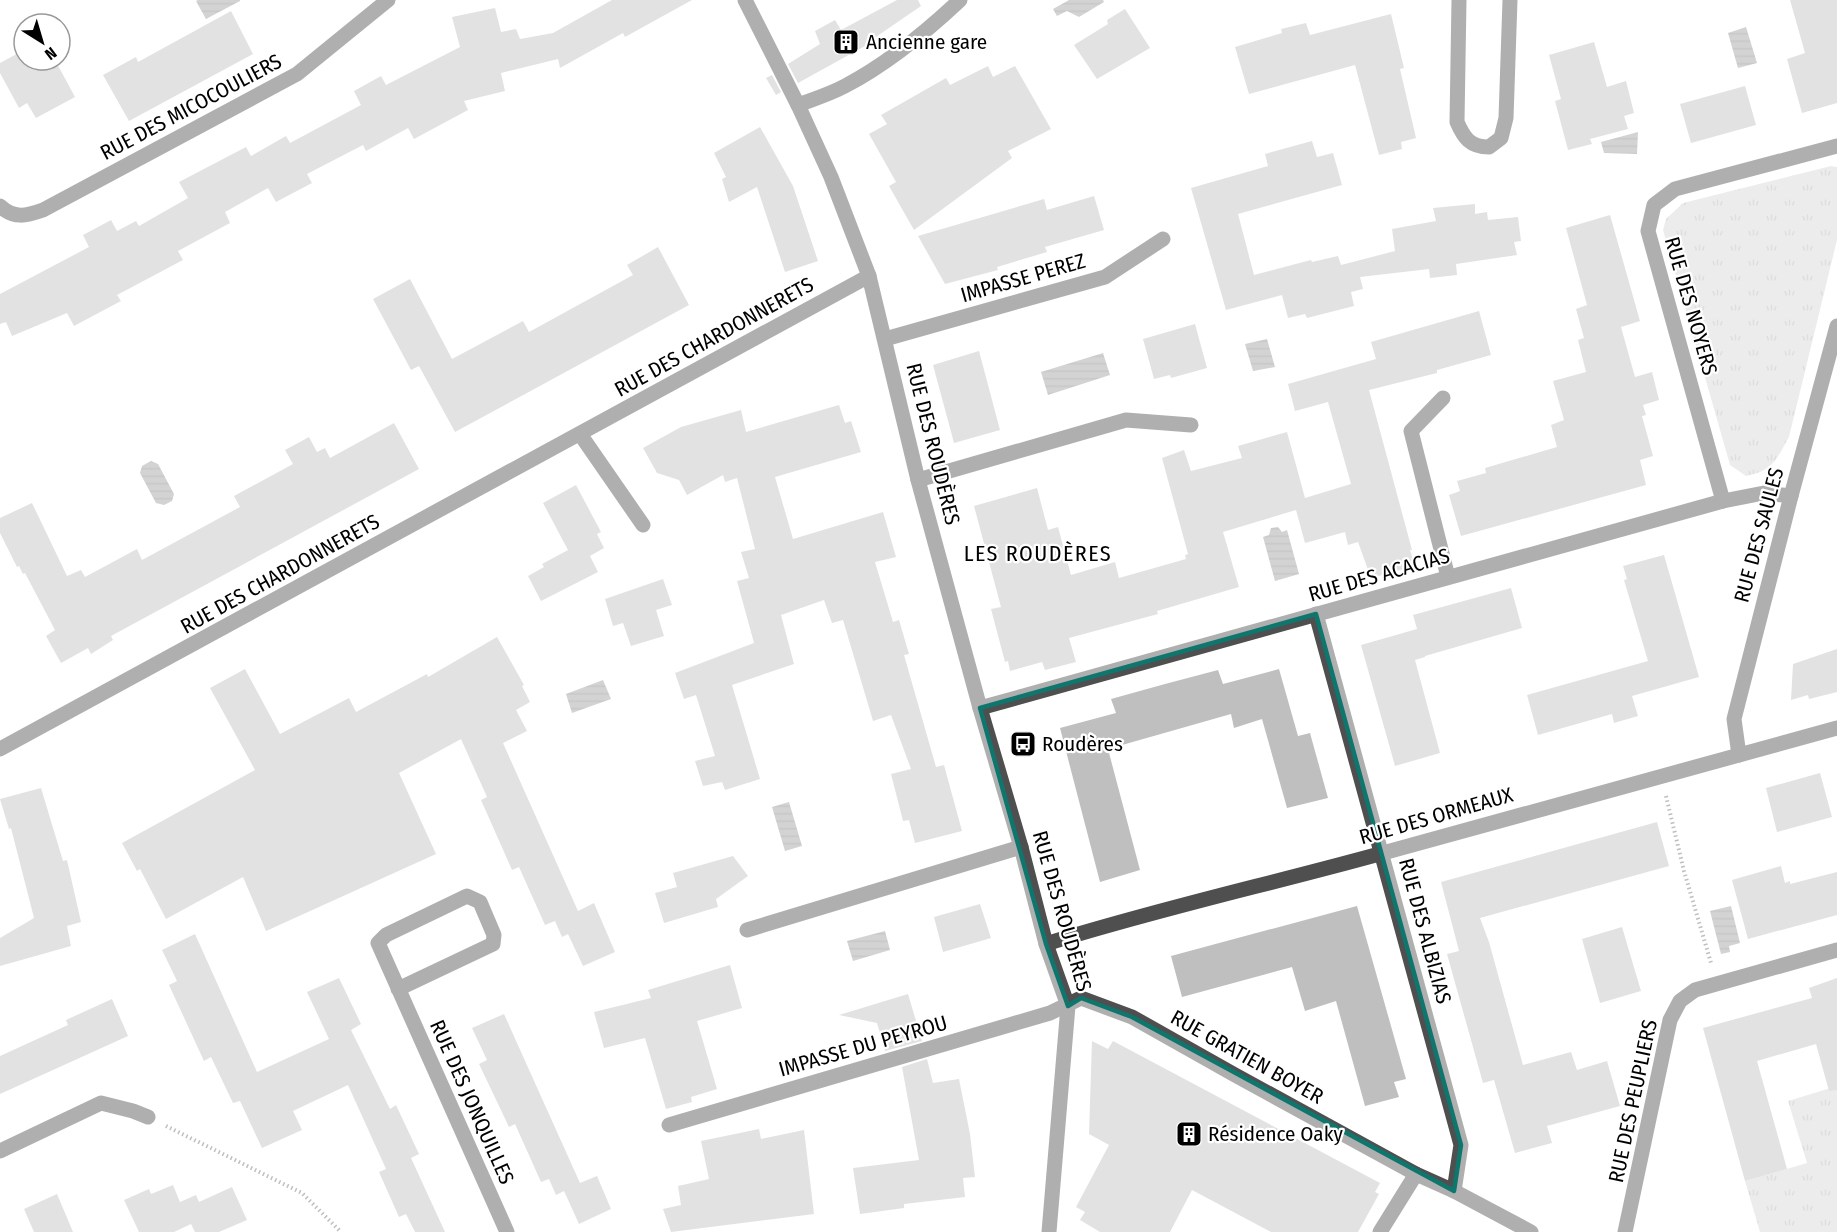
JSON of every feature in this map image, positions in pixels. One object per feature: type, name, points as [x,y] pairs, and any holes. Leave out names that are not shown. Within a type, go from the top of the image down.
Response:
[{"type":"street","name":"RUE DES MICOCOULIERS","points":[[0,206],[9,214],[27,215],[43,210],[297,74],[388,0]]},
{"type":"street","name":"RUE DES ROUDÈRES","points":[[745,0],[831,177],[869,276],[918,480],[980,708],[1021,847],[1046,944],[1068,1006],[1049,1232]]},
{"type":"street","points":[[798,105],[845,86],[890,57],[935,24],[960,0]]},
{"type":"street","points":[[1459,0],[1457,122],[1464,139],[1477,147],[1489,147],[1501,138],[1506,118],[1510,0]]},
{"type":"street","name":"RUE DES NOYERS","points":[[1723,501],[1648,231],[1654,205],[1675,189],[1837,146]]},
{"type":"street","name":"IMPASSE PEREZ","points":[[885,339],[1105,277],[1163,239]]},
{"type":"street","name":"RUE DES CHARDONNERETS","points":[[0,749],[869,276]]},
{"type":"street","name":"RUE DES SAULES","points":[[1739,755],[1734,719],[1837,326]]},
{"type":"street","points":[[1443,398],[1411,431],[1448,577]]},
{"type":"street","points":[[918,480],[1126,420],[1191,425]]},
{"type":"street","points":[[580,434],[643,525]]},
{"type":"street","name":"RUE DES ACACIAS","points":[[980,708],[1723,501],[1764,493],[1791,496]]},
{"type":"street","name":"RUE DES ALBIZIAS","points":[[1316,614],[1461,1145],[1454,1191]]},
{"type":"street","name":"RUE DES ORMEAUX","points":[[1046,944],[1096,928],[1382,854],[1837,728]]},
{"type":"street","points":[[747,930],[1021,847]]},
{"type":"street","name":"RUE DES JONQUILLES","points":[[398,989],[493,944],[494,935],[480,902],[467,896],[386,935],[378,944],[398,989],[507,1232]]},
{"type":"street","name":"RUE DES PEUPLIERS","points":[[1625,1232],[1670,1020],[1680,1001],[1695,990],[1837,950]]},
{"type":"street","name":"RUE GRATIEN BOYER","points":[[1068,1006],[1081,998],[1132,1017],[1416,1174],[1454,1191],[1531,1232]]},
{"type":"street","name":"IMPASSE DU PEYROU","points":[[669,1125],[1068,1006]]},
{"type":"street","points":[[0,1151],[101,1103],[148,1117]]},
{"type":"street","points":[[1380,1232],[1416,1174]]},
{"type":"path","points":[[1661,775],[1684,871],[1717,984]]},
{"type":"path","points":[[148,1117],[302,1193],[341,1232]]},
{"type":"highlighted area","points":[[1316,614],[1461,1145],[1454,1191],[1132,1017],[1081,998],[1068,1006],[1046,944],[980,708]]},
{"type":"green space","points":[[1831,166],[1837,167],[1837,240],[1789,437],[1777,458],[1768,468],[1746,476],[1730,465],[1663,230],[1666,219],[1683,203]]},
{"type":"green space","points":[[1837,1086],[1837,1232],[1760,1232],[1745,1181],[1807,1163],[1788,1101]]},
{"type":"shaded area","points":[[1069,0],[1103,0],[1104,2],[1079,17],[1067,11],[1057,16],[1053,9]]},
{"type":"shaded area","points":[[196,1],[240,1],[206,19]]},
{"type":"shaded area","points":[[1746,27],[1757,63],[1738,68],[1728,33]]},
{"type":"shaded area","points":[[1638,132],[1637,154],[1604,153],[1601,142]]},
{"type":"shaded area","points":[[1267,339],[1275,367],[1253,371],[1245,344]]},
{"type":"shaded area","points":[[1103,353],[1110,375],[1048,395],[1041,372]]},
{"type":"shaded area","points":[[151,461],[158,464],[174,494],[172,501],[164,505],[156,503],[140,473],[142,466]]},
{"type":"shaded area","points":[[1278,527],[1282,532],[1287,530],[1299,574],[1275,581],[1263,537],[1269,535],[1271,528]]},
{"type":"shaded area","points":[[603,680],[611,699],[572,713],[566,694]]},
{"type":"shaded area","points":[[789,802],[802,846],[785,851],[772,807]]},
{"type":"shaded area","points":[[1731,906],[1740,943],[1729,946],[1730,952],[1721,954],[1710,911]]},
{"type":"shaded area","points":[[885,931],[890,950],[853,961],[847,941]]},
{"type":"building","points":[[612,0],[692,0],[625,37],[623,33],[560,68],[558,59],[501,73],[505,91],[464,101],[468,110],[414,139],[408,128],[366,151],[363,145],[307,174],[312,183],[276,202],[268,188],[225,212],[230,223],[178,251],[183,260],[117,295],[121,301],[74,326],[67,313],[12,336],[6,322],[0,324],[0,294],[89,247],[83,235],[111,220],[117,231],[136,221],[139,226],[188,198],[179,182],[246,147],[251,156],[286,136],[290,143],[361,105],[354,91],[381,76],[386,85],[460,47],[452,17],[495,8],[501,32],[516,29],[520,39],[553,33]]},
{"type":"building","name":"Ancienne gare","points":[[897,0],[918,0],[921,6],[873,39],[874,41],[798,83],[788,64],[820,44],[815,31],[835,20],[841,30]]},
{"type":"building","points":[[1790,0],[1837,0],[1837,103],[1802,113],[1787,59],[1805,53]]},
{"type":"building","points":[[1125,9],[1150,48],[1097,79],[1074,45],[1108,24],[1107,20]]},
{"type":"building","points":[[231,11],[253,54],[129,121],[103,75],[136,57],[138,62]]},
{"type":"building","points":[[1391,14],[1404,68],[1400,69],[1416,138],[1401,142],[1402,149],[1379,155],[1355,65],[1249,94],[1235,47],[1282,33],[1281,29],[1306,23],[1310,35]]},
{"type":"building","points":[[1594,42],[1607,87],[1626,81],[1634,113],[1624,116],[1628,129],[1590,139],[1592,144],[1568,150],[1555,101],[1561,99],[1549,55]]},
{"type":"building","points":[[12,56],[12,72],[61,72],[75,97],[36,118],[27,103],[19,108],[0,73],[0,63]]},
{"type":"building","points":[[988,66],[993,77],[1015,66],[1051,129],[1008,151],[1012,158],[914,230],[889,186],[896,182],[869,134],[887,124],[881,115],[946,78],[950,85]]},
{"type":"building","points":[[772,75],[781,92],[776,95],[766,78]]},
{"type":"building","points":[[1745,86],[1756,125],[1691,143],[1680,104]]},
{"type":"building","points":[[760,127],[793,186],[818,261],[785,272],[757,187],[729,202],[722,179],[726,177],[714,153]]},
{"type":"building","points":[[1312,141],[1317,157],[1333,153],[1342,185],[1238,214],[1254,275],[1311,260],[1312,262],[1338,256],[1341,265],[1395,251],[1392,229],[1436,221],[1433,208],[1475,204],[1475,214],[1487,212],[1488,220],[1518,217],[1521,241],[1514,242],[1517,255],[1456,264],[1457,275],[1430,278],[1429,269],[1360,277],[1363,289],[1351,292],[1354,306],[1307,318],[1305,314],[1288,318],[1282,295],[1226,310],[1191,188],[1268,166],[1265,154]]},
{"type":"building","points":[[1094,196],[1104,230],[1045,247],[1047,252],[997,267],[998,270],[945,284],[918,236],[1044,199],[1047,210]]},
{"type":"building","points":[[1610,215],[1640,321],[1621,327],[1635,377],[1652,372],[1659,400],[1643,405],[1646,415],[1642,416],[1653,456],[1640,460],[1646,485],[1461,536],[1449,495],[1460,491],[1457,481],[1486,473],[1485,468],[1557,447],[1551,425],[1564,420],[1553,381],[1586,372],[1578,340],[1584,338],[1576,309],[1587,305],[1566,228]]},
{"type":"building","points":[[658,247],[689,305],[455,432],[419,366],[411,370],[373,299],[410,279],[452,359],[523,321],[529,332],[633,275],[627,265]]},
{"type":"building","points":[[1479,311],[1491,355],[1437,370],[1437,373],[1369,390],[1415,566],[1371,578],[1358,542],[1348,545],[1345,532],[1305,543],[1296,510],[1223,532],[1239,587],[1157,611],[1158,614],[1069,638],[1076,662],[1045,670],[1042,662],[1010,671],[1008,661],[1005,662],[991,609],[1001,607],[974,506],[1037,488],[1048,530],[1058,527],[1071,575],[1115,562],[1119,578],[1186,559],[1185,555],[1188,554],[1162,458],[1184,450],[1191,471],[1242,458],[1238,446],[1287,432],[1305,498],[1351,484],[1328,402],[1295,411],[1288,384],[1376,359],[1371,342]]},
{"type":"building","points":[[1195,324],[1207,368],[1171,378],[1170,375],[1154,379],[1143,339]]},
{"type":"building","points":[[979,351],[1000,430],[954,443],[933,365]]},
{"type":"building","points":[[839,405],[845,423],[851,421],[861,452],[775,477],[793,539],[883,512],[896,557],[875,562],[893,622],[899,620],[909,654],[904,655],[936,767],[944,765],[962,831],[915,843],[909,820],[903,821],[891,774],[911,769],[891,715],[873,721],[843,620],[832,623],[824,600],[781,615],[794,664],[732,685],[760,779],[725,790],[722,782],[703,786],[695,761],[715,756],[696,695],[684,699],[675,673],[754,643],[737,581],[749,578],[741,552],[755,549],[737,478],[725,482],[723,475],[687,495],[679,480],[657,473],[643,448],[681,427],[741,410],[746,432]]},
{"type":"building","points":[[394,423],[419,469],[111,636],[113,640],[91,654],[88,648],[61,663],[46,636],[55,630],[25,573],[23,574],[19,566],[17,567],[0,533],[0,518],[32,503],[67,576],[81,570],[85,577],[137,549],[142,560],[240,507],[234,496],[293,464],[285,450],[309,437],[317,452],[325,448],[330,458]]},
{"type":"building","points":[[576,485],[601,532],[597,534],[604,548],[590,556],[598,572],[541,601],[528,576],[544,567],[542,564],[568,550],[543,503]]},
{"type":"building","points":[[1664,555],[1699,677],[1632,696],[1638,716],[1614,723],[1612,714],[1538,735],[1527,695],[1648,661],[1624,580],[1627,579],[1623,566]]},
{"type":"building","points":[[663,579],[672,605],[656,610],[664,636],[631,646],[623,623],[613,626],[605,599]]},
{"type":"building","points":[[1511,588],[1522,628],[1415,660],[1440,753],[1395,766],[1361,645],[1417,629],[1413,615]]},
{"type":"building","points":[[497,637],[524,685],[522,686],[530,702],[516,710],[527,731],[503,743],[578,911],[594,903],[615,952],[583,966],[568,934],[562,937],[555,921],[545,925],[519,867],[512,870],[481,800],[487,797],[461,739],[399,773],[436,854],[266,931],[243,877],[166,919],[140,869],[137,871],[122,843],[255,770],[210,688],[245,669],[280,734],[349,698],[356,712],[427,674],[428,677]]},
{"type":"building","points":[[1837,649],[1837,692],[1809,699],[1808,695],[1791,700],[1793,664]]},
{"type":"building","points":[[1279,669],[1298,736],[1310,733],[1328,798],[1287,808],[1262,719],[1234,728],[1231,714],[1108,749],[1140,870],[1100,882],[1060,728],[1116,713],[1111,699],[1165,684],[1218,670],[1223,684]]},
{"type":"building","points":[[1820,773],[1832,817],[1777,832],[1766,788]]},
{"type":"building","points":[[41,788],[63,861],[67,860],[81,922],[67,926],[71,946],[0,966],[0,938],[34,918],[11,828],[9,829],[0,799]]},
{"type":"building","points":[[1657,822],[1669,866],[1480,918],[1489,942],[1523,1065],[1571,1052],[1577,1070],[1607,1061],[1620,1106],[1547,1126],[1552,1143],[1515,1153],[1494,1080],[1483,1083],[1447,954],[1459,951],[1441,882]]},
{"type":"building","points":[[733,856],[748,876],[716,899],[718,907],[664,923],[655,893],[677,887],[673,873]]},
{"type":"building","points":[[1781,866],[1785,883],[1790,881],[1790,884],[1837,872],[1837,915],[1748,939],[1732,880]]},
{"type":"building","points":[[980,904],[991,938],[943,952],[934,917]]},
{"type":"building","points":[[1357,906],[1406,1079],[1394,1082],[1399,1097],[1365,1106],[1336,1001],[1305,1011],[1292,967],[1182,997],[1171,956]]},
{"type":"building","points":[[1622,927],[1641,991],[1600,1003],[1582,939]]},
{"type":"building","points":[[195,934],[257,1072],[329,1039],[307,992],[339,978],[361,1024],[351,1030],[390,1109],[396,1105],[419,1154],[411,1158],[445,1232],[415,1232],[406,1214],[399,1217],[379,1172],[386,1169],[348,1085],[293,1111],[302,1130],[262,1148],[240,1101],[233,1103],[211,1057],[204,1061],[169,985],[177,981],[162,950]]},
{"type":"building","points":[[730,965],[742,1008],[697,1021],[717,1089],[691,1097],[692,1102],[666,1109],[645,1038],[604,1048],[594,1012],[651,998],[648,990]]},
{"type":"building","points":[[1837,978],[1837,1090],[1829,1091],[1816,1044],[1757,1061],[1787,1169],[1745,1181],[1703,1028],[1812,998],[1809,988]]},
{"type":"building","points":[[908,994],[922,1041],[885,1051],[877,1023],[839,1015]]},
{"type":"building","points":[[112,999],[128,1036],[0,1094],[0,1056],[68,1025],[66,1020]]},
{"type":"building","points":[[504,1014],[580,1183],[597,1176],[611,1209],[579,1224],[564,1191],[556,1195],[549,1179],[541,1182],[515,1124],[509,1127],[479,1064],[487,1060],[472,1028]]},
{"type":"building","name":"Résidence Oaky","points":[[1092,1041],[1108,1049],[1113,1041],[1380,1183],[1375,1192],[1379,1194],[1358,1232],[1271,1232],[1192,1190],[1170,1232],[1100,1232],[1080,1220],[1085,1212],[1076,1207],[1109,1145],[1089,1134]]},
{"type":"building","points":[[927,1059],[933,1083],[959,1079],[970,1134],[975,1177],[963,1178],[965,1197],[904,1204],[904,1208],[860,1214],[853,1168],[919,1160],[902,1067]]},
{"type":"building","points":[[759,1129],[761,1139],[804,1130],[814,1214],[671,1232],[663,1209],[681,1205],[678,1186],[709,1179],[701,1141]]},
{"type":"building","points":[[173,1185],[180,1202],[196,1195],[199,1202],[232,1187],[247,1220],[219,1232],[195,1232],[191,1224],[174,1232],[139,1232],[124,1200],[149,1189],[151,1194]]},
{"type":"building","points":[[57,1194],[73,1232],[34,1232],[24,1209]]},
{"type":"place","name":"Ancienne gare","points":[[846,42]]},
{"type":"place","name":"Roudères","points":[[1023,744]]},
{"type":"place","name":"Résidence Oaky","points":[[1189,1134]]},
{"type":"district","name":"LES ROUDÈRES","points":[[1038,553]]}]
